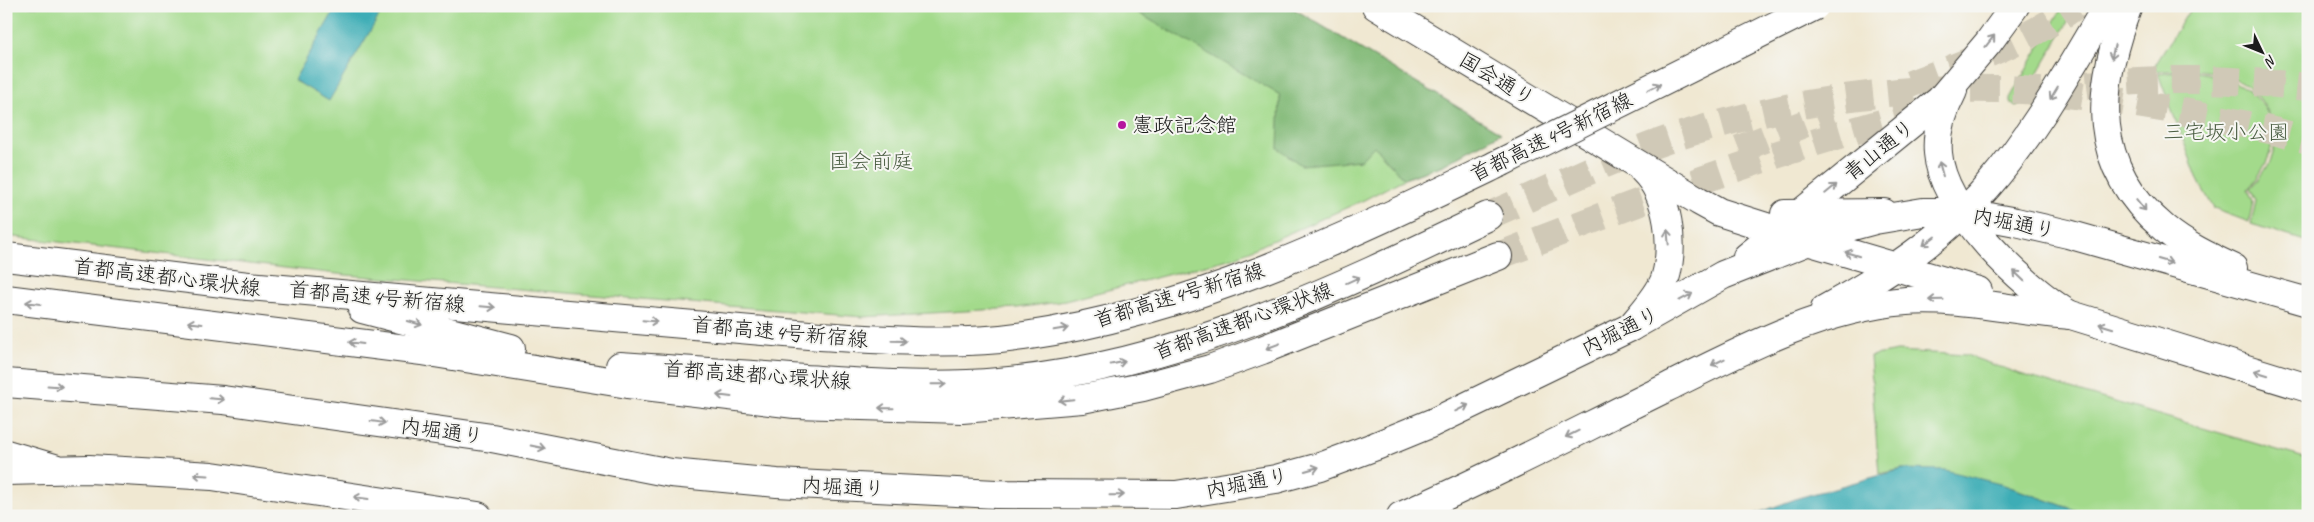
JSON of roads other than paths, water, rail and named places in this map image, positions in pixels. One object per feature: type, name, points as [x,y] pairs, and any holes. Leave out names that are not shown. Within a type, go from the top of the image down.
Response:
[{"type":"main road","name":"国会通り","points":[[1376,6],[1719,212],[1894,267],[2043,310],[2071,315]]},
{"type":"main road","name":"首都高速4号新宿線","points":[[248,286],[820,336],[891,340],[953,341],[1023,336],[1085,325],[1149,309],[1216,287],[1344,238],[1509,159],[1815,6]]},
{"type":"main road","name":"青山通り","points":[[1723,275],[1940,100],[1962,75],[2015,6]]},
{"type":"main road","points":[[1401,516],[1464,487],[1827,308],[1894,267],[1935,237],[1963,212],[1993,180],[2029,132],[2107,6]]},
{"type":"main road","points":[[2128,6],[2116,37],[2104,99],[2108,142],[2134,196],[2149,214],[2166,229],[2216,260],[2296,298]]},
{"type":"main road","points":[[1962,75],[1942,116],[1938,135],[1938,154],[1942,174],[1963,212],[2001,259],[2021,279],[2047,300],[2071,315]]},
{"type":"main road","points":[[1631,327],[1664,281],[1668,262],[1668,240],[1659,191],[1650,177],[1633,160]]},
{"type":"main road","points":[[1719,212],[1749,215],[1923,212]]},
{"type":"main road","name":"内堀通り","points":[[6,382],[223,400],[492,438],[671,472],[776,484],[996,494],[1176,494],[1276,479],[1320,467],[1432,422],[1631,327],[1723,275],[1834,231],[1875,220],[1923,212],[1963,212],[2068,234],[2296,298]]},
{"type":"main road","name":"首都高速都心環状線","points":[[6,257],[248,286],[371,311],[487,343],[549,356],[614,365],[863,383],[998,383],[1062,375],[1124,362],[1192,343],[1354,280],[1488,216]]},
{"type":"main road","name":"首都高速都心環状線","points":[[6,300],[422,351],[628,384],[795,404],[962,409],[1082,399],[1143,387],[1210,369],[1318,328],[1495,251]]},
{"type":"main road","points":[[1761,341],[1867,306],[1906,301],[1949,300],[2042,313],[2071,315],[2308,388]]},
{"type":"main road","points":[[6,454],[58,470]]},
{"type":"main road","points":[[6,471],[58,470],[212,476],[478,516]]},
{"type":"water","points":[[337,6],[385,6],[329,101],[294,80]]},
{"type":"water","points":[[1903,469],[1945,470],[2004,485],[2092,516],[1750,516],[1798,498]]},
{"type":"tunnel","points":[[1910,84],[1995,51],[2037,30],[2075,6]]},
{"type":"tunnel","points":[[2087,85],[2114,82],[2198,80],[2308,87]]},
{"type":"tunnel","points":[[1488,216],[1614,160],[1666,140],[1766,112],[1842,98],[1880,94],[1956,89],[2008,89],[2051,92],[2183,112],[2258,127],[2308,140]]},
{"type":"tunnel","points":[[1498,256],[1712,176],[1821,141],[1931,110]]},
{"type":"tunnel","points":[[1739,149],[1832,113]]},
{"type":"place","name":"憲政記念館","points":[[1122,125]]},
{"type":"park label","name":"三宅坂小公園","points":[[2226,132]]},
{"type":"park label","name":"国会前庭","points":[[871,161]]}]
